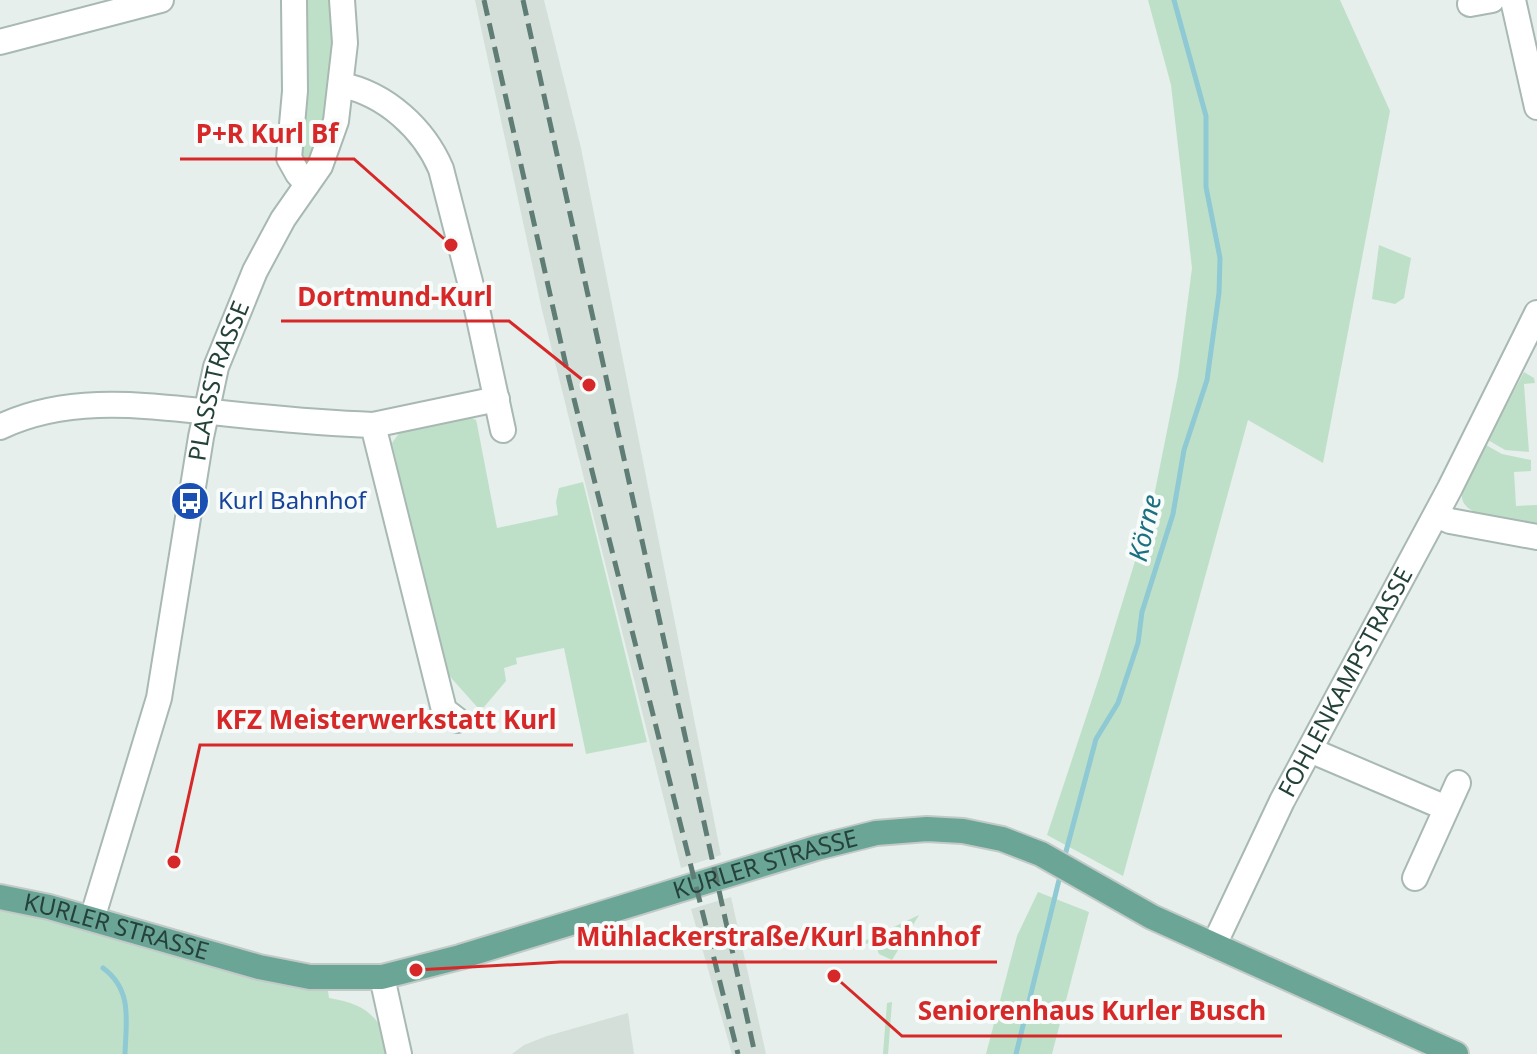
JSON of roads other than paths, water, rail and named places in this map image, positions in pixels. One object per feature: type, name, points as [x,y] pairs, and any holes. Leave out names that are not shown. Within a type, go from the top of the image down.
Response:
[{"type":"main road","name":"KURLER STRASSE","points":[[0,897],[49,907],[259,967],[310,977],[382,977],[445,962],[876,833],[927,829],[963,831],[1002,839],[1041,854],[1152,917],[1456,1054]]},
{"type":"street","points":[[0,42],[161,0]]},
{"type":"street","points":[[294,0],[295,91],[289,158],[307,184]]},
{"type":"street","name":"PLASSSTRASSE","points":[[92,919],[153,726],[205,411],[216,367],[255,271],[283,219],[326,155],[342,85],[345,43],[342,0]]},
{"type":"street","points":[[1513,0],[1529,36],[1537,107]]},
{"type":"street","points":[[342,85],[372,95],[394,110],[433,149],[441,169],[503,430]]},
{"type":"street","name":"FOHLENKAMPSTRASSE","points":[[1214,945],[1282,801],[1436,515],[1537,313]]},
{"type":"street","points":[[0,427],[38,412],[101,404],[373,425],[497,399]]},
{"type":"street","points":[[373,425],[444,710],[457,720]]},
{"type":"street","points":[[1436,515],[1450,521],[1537,537]]},
{"type":"street","points":[[1310,750],[1446,808]]},
{"type":"street","points":[[1415,878],[1458,783]]},
{"type":"street","points":[[382,977],[399,1054]]},
{"type":"waterway","name":"Körne","points":[[1064,859],[1096,739],[1118,703],[1138,643],[1142,612],[1173,514],[1184,450],[1207,380],[1219,293],[1220,258],[1206,187],[1206,116],[1174,0]]},
{"type":"waterway","name":"Körne","points":[[1016,1054],[1061,872]]},
{"type":"waterway","points":[[103,968],[119,986],[126,1007],[125,1054]]},
{"type":"railway","points":[[484,0],[569,379],[738,1054]]},
{"type":"railway","points":[[523,0],[755,1054]]},
{"type":"place","name":"P+R Kurl Bf","points":[[451,245]]},
{"type":"place","name":"Dortmund-Kurl","points":[[589,385]]},
{"type":"place","name":"Kurl Bahnhof","points":[[190,501]]},
{"type":"place","name":"KFZ Meisterwerkstatt Kurl","points":[[174,862]]},
{"type":"place","name":"Mühlackerstraße/Kurl Bahnhof","points":[[416,970]]},
{"type":"place","name":"Seniorenhaus Kurler Busch","points":[[834,976]]}]
